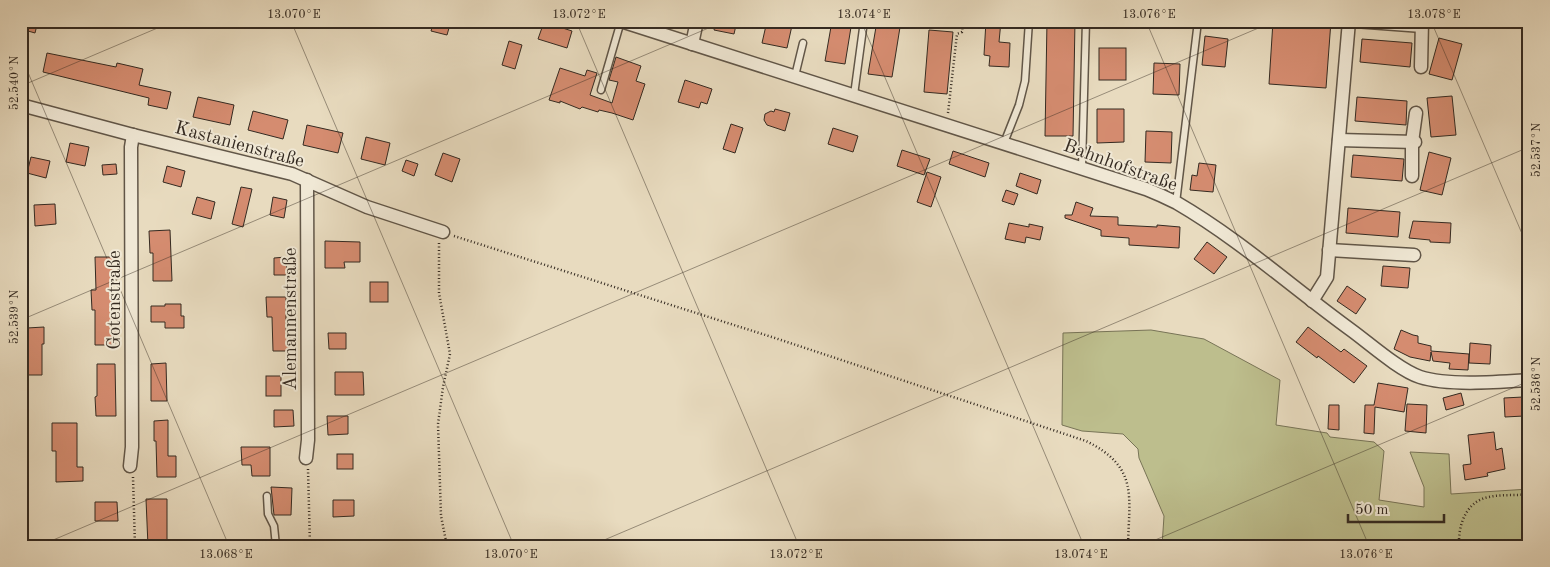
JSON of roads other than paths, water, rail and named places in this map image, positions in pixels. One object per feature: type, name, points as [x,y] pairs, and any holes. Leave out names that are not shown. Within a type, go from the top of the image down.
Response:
[{"type":"street","name":"Bahnhofstraße","points":[[621,21],[1146,188],[1176,203],[1240,246],[1312,302],[1400,366],[1418,376],[1447,381],[1529,380]]},
{"type":"street","points":[[692,44],[697,21]]},
{"type":"street","points":[[1312,302],[1327,277],[1349,21]]},
{"type":"street","points":[[1355,21],[1422,24],[1421,67]]},
{"type":"street","name":"Kastanienstraße","points":[[21,105],[292,174],[367,207],[443,232]]},
{"type":"street","points":[[1412,176],[1416,113]]},
{"type":"street","name":"Gotenstraße","points":[[130,466],[132,447],[131,147],[133,135]]},
{"type":"street","points":[[1338,140],[1413,142]]},
{"type":"street","name":"Alemannenstraße","points":[[306,458],[308,440],[307,180]]},
{"type":"street","points":[[1329,250],[1414,255]]},
{"type":"lane","points":[[601,90],[621,21]]},
{"type":"lane","points":[[854,95],[864,21]]},
{"type":"lane","points":[[1004,143],[1019,105],[1025,80],[1030,21]]},
{"type":"lane","points":[[1082,167],[1086,21]]},
{"type":"lane","points":[[1176,203],[1198,21]]},
{"type":"lane","points":[[795,76],[803,44]]},
{"type":"lane","points":[[267,496],[268,514],[274,526],[276,546]]}]
